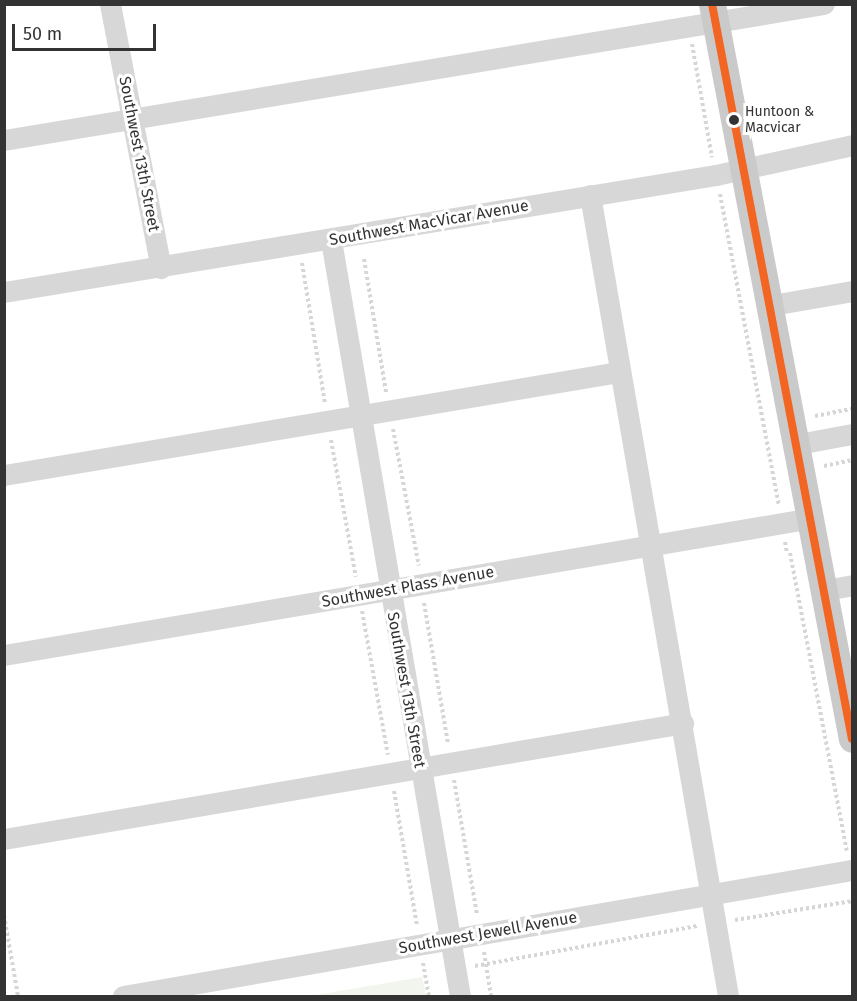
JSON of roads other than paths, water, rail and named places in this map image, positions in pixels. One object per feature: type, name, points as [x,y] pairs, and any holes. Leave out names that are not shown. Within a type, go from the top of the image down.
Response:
[{"type":"main road","points":[[714,14],[772,305],[852,735]]},
{"type":"street","name":"Southwest 13th Street","points":[[111,4],[161,268]]},
{"type":"street","points":[[4,140],[690,29],[714,14],[824,4]]},
{"type":"street","name":"Southwest MacVicar Avenue","points":[[4,292],[716,175],[852,145]]},
{"type":"street","points":[[590,195],[619,372],[683,723],[707,896],[728,996]]},
{"type":"street","name":"Southwest 13th Street","points":[[330,240],[460,996]]},
{"type":"street","points":[[772,305],[852,291]]},
{"type":"street","points":[[4,475],[388,407],[619,372]]},
{"type":"street","points":[[798,444],[852,434]]},
{"type":"street","name":"Southwest Plass Avenue","points":[[4,655],[812,518]]},
{"type":"street","points":[[825,590],[852,585]]},
{"type":"street","points":[[4,839],[451,760],[683,723]]},
{"type":"street","name":"Southwest Jewell Avenue","points":[[123,996],[851,870]]},
{"type":"place","name":"Huntoon & Macvicar","points":[[734,120]]}]
